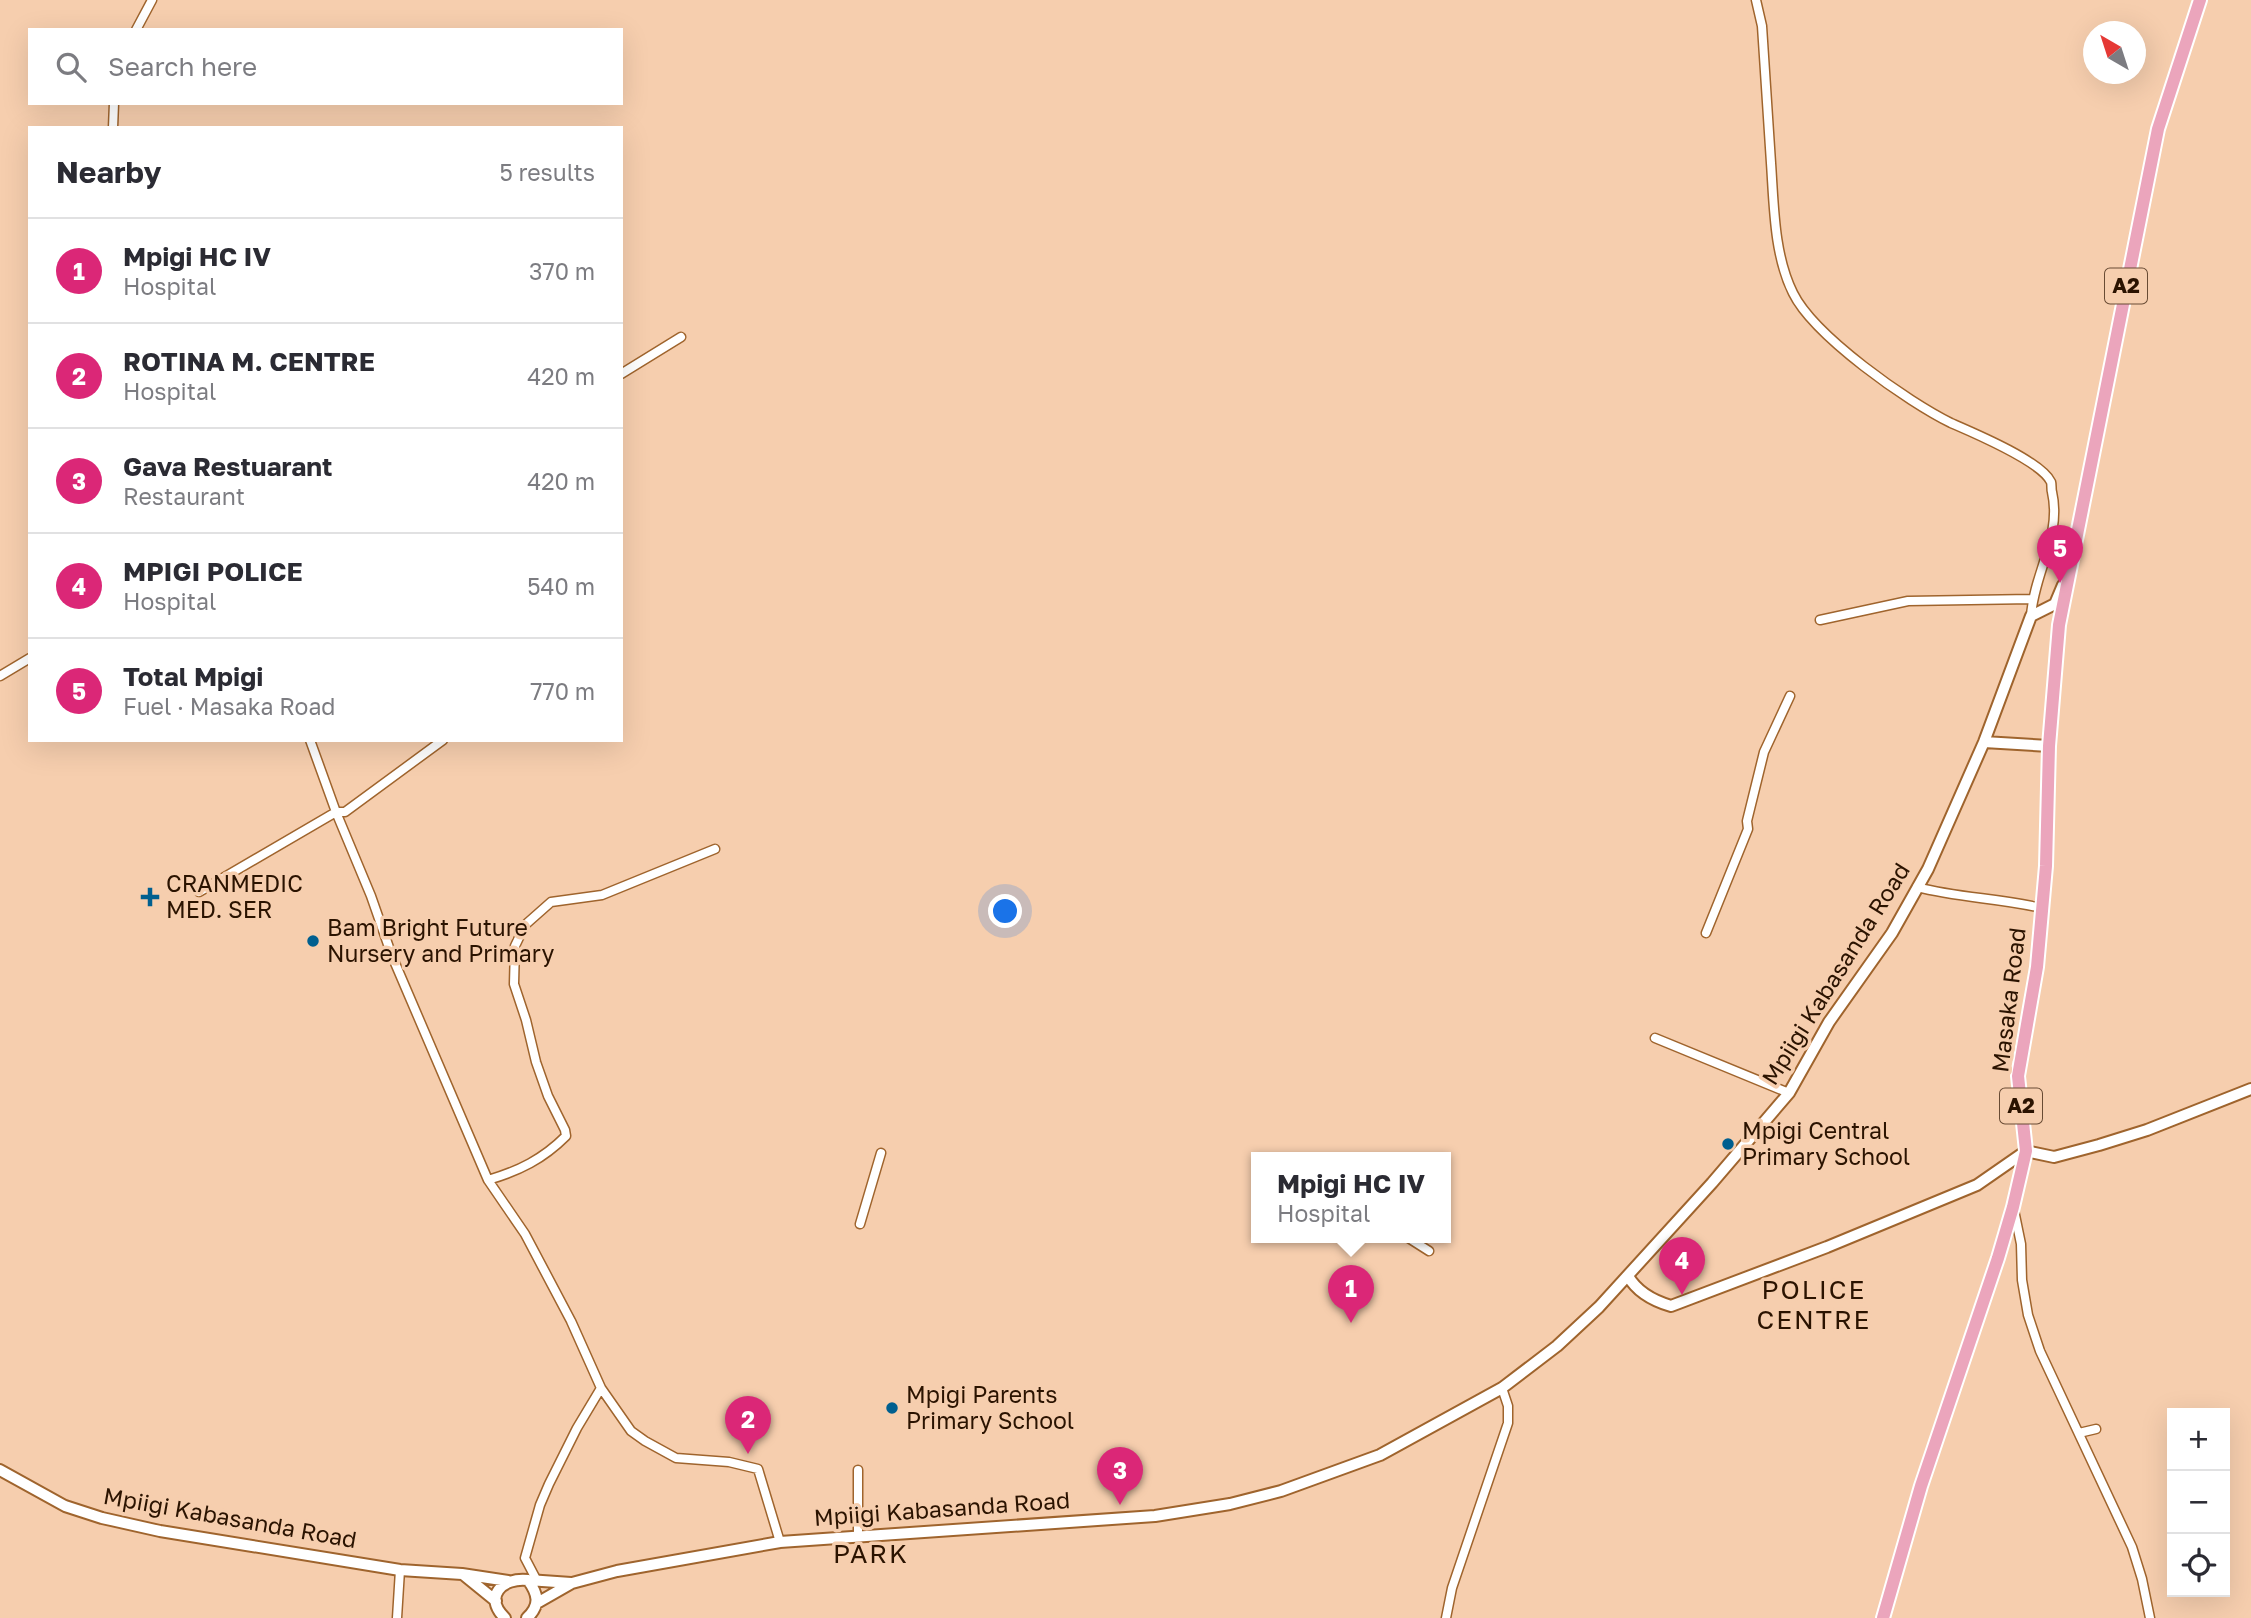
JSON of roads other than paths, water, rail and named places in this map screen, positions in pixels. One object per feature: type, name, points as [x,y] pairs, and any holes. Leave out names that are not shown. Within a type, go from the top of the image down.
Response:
[{"type":"main road","name":"A2","points":[[2067,576],[2158,129],[2200,0]]},
{"type":"main road","points":[[2031,615],[2055,604],[2067,576]]},
{"type":"main road","name":"Masaka Road","points":[[1883,1618],[1921,1486],[1966,1357],[2013,1207],[2026,1151],[2018,1076],[2037,967],[2046,866],[2049,746],[2059,625],[2067,576]]},
{"type":"main road","name":"Mpiigi Kabasanda Road","points":[[0,1470],[65,1506],[102,1518],[160,1531],[400,1570],[462,1573],[508,1581],[572,1583],[617,1571],[780,1542],[1156,1516],[1230,1504],[1281,1492],[1380,1455],[1502,1388],[1557,1346],[1628,1276],[1790,1093],[1829,1022],[1892,933],[1928,869],[1984,742],[2031,615]]},
{"type":"main road","points":[[1984,742],[2049,746]]},
{"type":"main road","points":[[1628,1276],[1633,1285],[1646,1295],[1671,1306],[1827,1247],[1978,1185],[2026,1151],[2054,1157],[2099,1146],[2251,1089]]},
{"type":"main road","points":[[462,1573],[496,1601],[505,1618]]},
{"type":"main road","points":[[532,1580],[535,1590],[533,1613]]},
{"type":"main road","points":[[496,1601],[499,1589],[508,1581]]},
{"type":"main road","name":"Mpiigi Kabasanda Road","points":[[533,1613],[572,1583]]},
{"type":"street","points":[[137,28],[152,0]]},
{"type":"street","points":[[1756,0],[1762,26],[1780,253],[1793,295],[1825,334],[1896,390],[1949,421],[2019,456],[2050,481],[2055,499],[2051,544],[2032,599],[2031,615]]},
{"type":"street","points":[[113,126],[114,105]]},
{"type":"street","points":[[623,373],[681,337]]},
{"type":"street","points":[[1820,620],[1908,601],[2032,599]]},
{"type":"street","points":[[0,676],[28,659]]},
{"type":"street","points":[[1706,933],[1748,830],[1747,821],[1764,752],[1790,696]]},
{"type":"street","points":[[311,742],[392,957],[488,1180],[525,1234],[571,1321],[601,1388],[631,1431],[676,1458],[729,1462],[758,1469],[780,1542]]},
{"type":"street","points":[[199,891],[336,812],[345,812],[440,742]]},
{"type":"street","points":[[488,1180],[528,1165],[551,1151],[566,1136],[536,1062],[514,984],[514,946],[525,925],[551,902],[603,895],[715,849]]},
{"type":"street","points":[[1917,887],[2013,901],[2041,908]]},
{"type":"street","points":[[1655,1038],[1790,1093]]},
{"type":"street","points":[[860,1224],[881,1153]]},
{"type":"street","points":[[2013,1207],[2021,1244],[2022,1280],[2028,1315],[2040,1351],[2132,1547],[2150,1618]]},
{"type":"street","points":[[1417,1243],[1429,1251]]},
{"type":"street","points":[[532,1580],[525,1558],[540,1505],[577,1427],[601,1388]]},
{"type":"street","points":[[1446,1618],[1456,1576],[1508,1423],[1508,1406],[1502,1388]]},
{"type":"street","points":[[2079,1433],[2096,1429]]},
{"type":"street","points":[[858,1470],[858,1537]]},
{"type":"street","points":[[397,1618],[400,1570]]},
{"type":"place","name":"Total Mpigi","points":[[2060,583]]},
{"type":"place","name":"CRANMEDIC MED. SER","points":[[150,897]]},
{"type":"place","name":"Bam Bright Future Nursery and Primary","points":[[313,941]]},
{"type":"place","name":"Mpigi Central Primary School","points":[[1728,1144]]},
{"type":"place","name":"MPIGI POLICE","points":[[1682,1295]]},
{"type":"place","name":"Mpigi HC IV","points":[[1351,1323]]},
{"type":"place","name":"Mpigi Parents Primary School","points":[[892,1408]]},
{"type":"place","name":"ROTINA M. CENTRE","points":[[748,1454]]},
{"type":"place","name":"Gava Restuarant","points":[[1120,1505]]},
{"type":"district","name":"POLICE CENTRE","points":[[1814,1305]]},
{"type":"district","name":"PARK","points":[[871,1554]]}]
